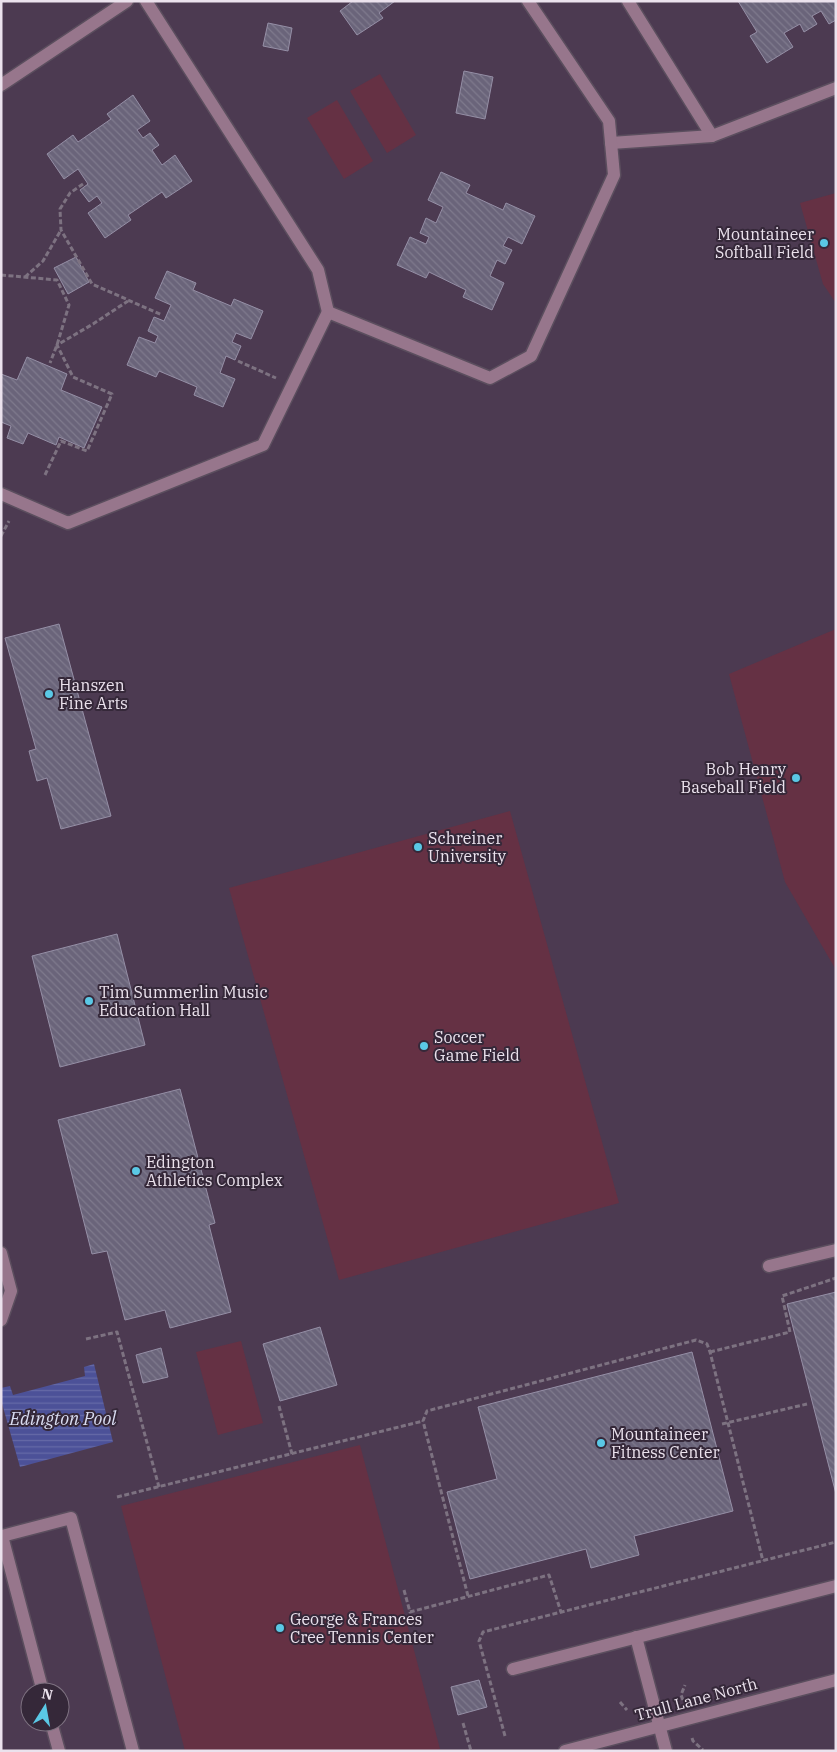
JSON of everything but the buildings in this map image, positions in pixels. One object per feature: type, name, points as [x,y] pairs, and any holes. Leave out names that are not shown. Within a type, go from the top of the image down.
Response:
[{"type":"street","points":[[1,85],[127,1]]},
{"type":"street","points":[[1,494],[68,523],[263,445],[328,312],[318,270],[146,1]]},
{"type":"street","points":[[328,312],[490,378],[531,356],[614,175],[609,121],[528,1]]},
{"type":"street","points":[[628,1],[712,136]]},
{"type":"street","points":[[611,143],[712,136],[836,88]]},
{"type":"street","points":[[769,1266],[836,1250]]},
{"type":"street","points":[[1,1253],[11,1291],[1,1320]]},
{"type":"street","points":[[40,1682],[2,1536],[71,1518],[133,1751]]},
{"type":"street","points":[[512,1669],[836,1586]]},
{"type":"street","points":[[636,1637],[666,1751]]},
{"type":"street","name":"Trull Lane North","points":[[565,1751],[836,1680]]},
{"type":"street","points":[[54,1732],[59,1751]]},
{"type":"path","points":[[83,184],[70,193],[60,209],[61,230],[92,284],[162,315]]},
{"type":"path","points":[[25,278],[43,261],[61,230]]},
{"type":"path","points":[[1,275],[57,280],[69,305],[50,363]]},
{"type":"path","points":[[57,345],[93,324],[128,300]]},
{"type":"path","points":[[45,475],[61,441],[87,451],[112,394],[73,377],[57,345]]},
{"type":"path","points":[[238,361],[292,385]]},
{"type":"path","points":[[1,536],[9,520]]},
{"type":"path","points":[[710,1352],[790,1332],[782,1296],[836,1278]]},
{"type":"path","points":[[86,1339],[117,1332],[159,1487]]},
{"type":"path","points":[[468,1596],[423,1421],[427,1411],[696,1340],[707,1344],[710,1352],[763,1561]]},
{"type":"path","points":[[722,1424],[808,1404]]},
{"type":"path","points":[[279,1406],[292,1454]]},
{"type":"path","points":[[117,1497],[423,1421]]},
{"type":"path","points":[[505,1736],[479,1641],[483,1632],[836,1542]]},
{"type":"path","points":[[404,1590],[410,1612],[549,1575],[561,1612]]},
{"type":"path","points":[[620,1702],[627,1710]]},
{"type":"path","points":[[463,1723],[470,1751]]},
{"type":"path","points":[[693,1741],[703,1750]]},
{"type":"shaded area","name":"Schreiner University","points":[[1,1],[836,1],[836,1751],[1,1751]]},
{"type":"shaded area","points":[[380,74],[416,135],[387,153],[350,91]]},
{"type":"shaded area","points":[[337,100],[373,161],[344,179],[307,118]]},
{"type":"shaded area","name":"Mountaineer Softball Field","points":[[836,193],[836,303],[823,284],[800,203]]},
{"type":"shaded area","name":"Bob Henry Baseball Field","points":[[836,629],[836,970],[785,882],[729,674]]},
{"type":"shaded area","name":"Soccer Game Field","points":[[510,811],[619,1203],[339,1280],[229,888]]},
{"type":"shaded area","points":[[241,1341],[263,1423],[218,1435],[196,1352]]},
{"type":"shaded area","name":"George & Frances Cree Tennis Center","points":[[360,1445],[440,1749],[434,1751],[185,1751],[121,1506]]},
{"type":"water","name":"Edington Pool","points":[[94,1364],[113,1442],[20,1467],[1,1400],[1,1388],[10,1386],[13,1395],[85,1376],[84,1367]]},
{"type":"place","name":"Mountaineer Softball Field","points":[[824,243]]},
{"type":"place","name":"Hanszen Fine Arts","points":[[49,694]]},
{"type":"place","name":"Bob Henry Baseball Field","points":[[796,778]]},
{"type":"place","name":"Schreiner University","points":[[418,847]]},
{"type":"place","name":"Tim Summerlin Music Education Hall","points":[[89,1001]]},
{"type":"place","name":"Soccer Game Field","points":[[424,1046]]},
{"type":"place","name":"Edington Athletics Complex","points":[[136,1171]]},
{"type":"place","name":"Mountaineer Fitness Center","points":[[601,1443]]},
{"type":"place","name":"George & Frances Cree Tennis Center","points":[[280,1628]]}]
